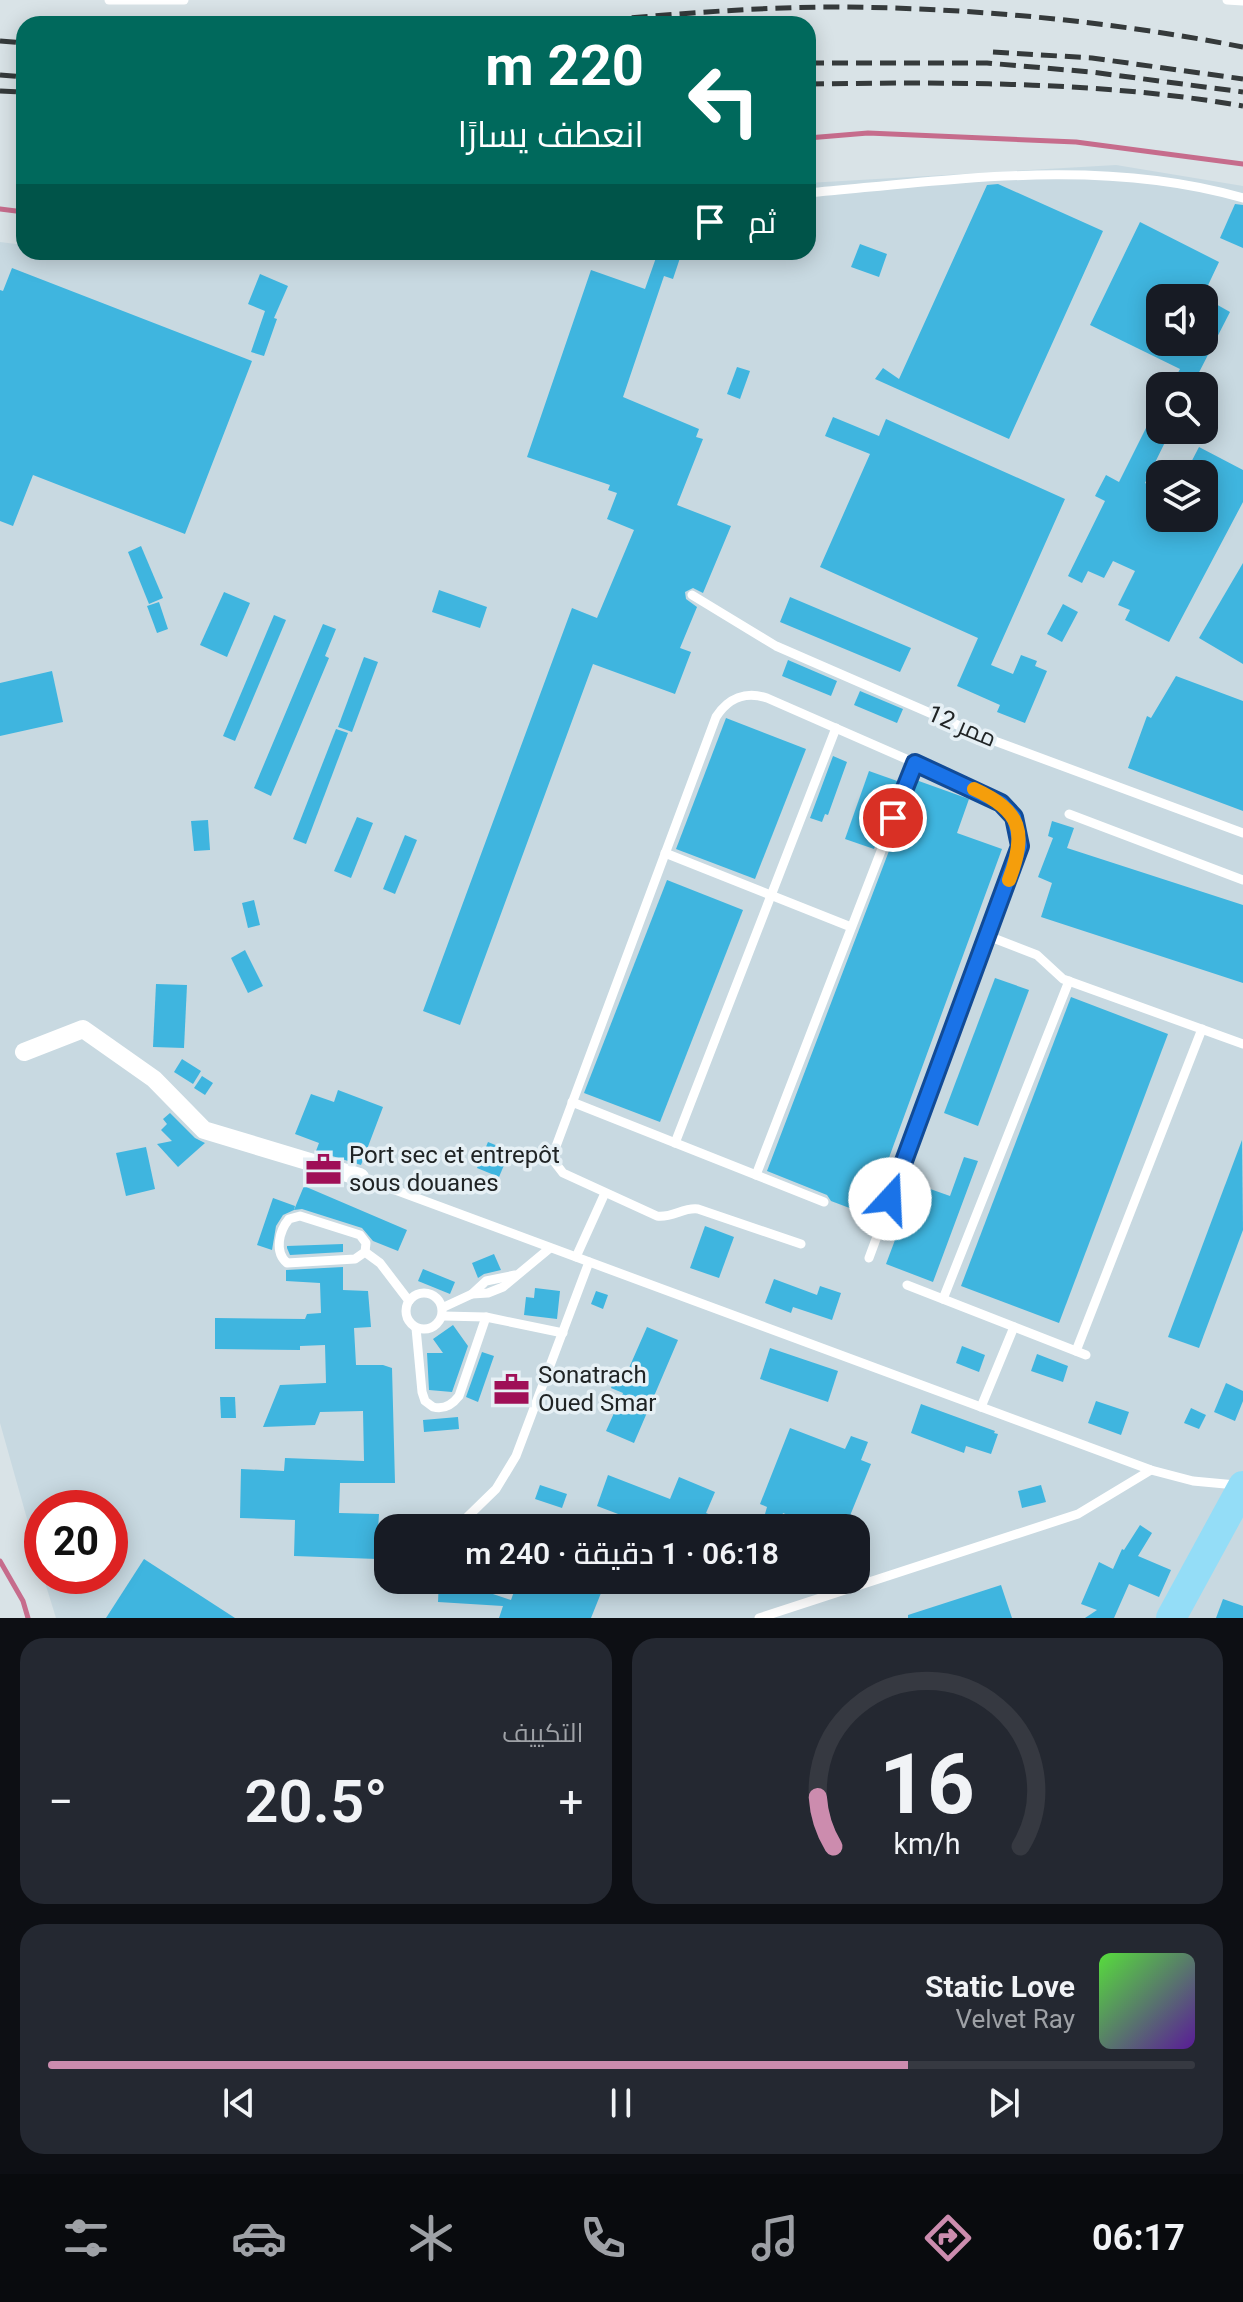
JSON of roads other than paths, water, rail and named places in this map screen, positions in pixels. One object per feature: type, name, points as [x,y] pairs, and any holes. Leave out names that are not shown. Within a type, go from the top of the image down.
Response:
[{"type":"main road","points":[[1171,1618],[1239,1495]]},
{"type":"main road","points":[[1190,1618],[1239,1495]]},
{"type":"street","points":[[24,1052],[83,1029],[154,1079],[204,1130],[360,1177]]},
{"type":"lane","points":[[109,0],[184,0]]},
{"type":"lane","points":[[1227,0],[1243,1]]},
{"type":"lane","points":[[816,192],[985,176],[1081,174],[1201,186],[1243,198]]},
{"type":"lane","name":"ممر 12","points":[[692,595],[776,646],[963,727],[1243,833]]},
{"type":"lane","points":[[801,1244],[698,1209],[668,1217],[657,1216],[563,1173],[555,1165],[553,1154],[716,717],[727,703],[742,696],[759,695],[993,797],[1014,817],[1019,836],[1018,855],[869,1258]]},
{"type":"lane","points":[[675,1143],[836,728]]},
{"type":"lane","points":[[756,1175],[915,763]]},
{"type":"lane","points":[[1069,814],[1243,880]]},
{"type":"lane","points":[[665,853],[851,927]]},
{"type":"lane","points":[[988,936],[1037,955],[1057,975],[1069,981],[1243,1044]]},
{"type":"lane","points":[[943,1299],[1069,981]]},
{"type":"lane","points":[[907,1285],[1081,1353],[1202,1029]]},
{"type":"lane","points":[[572,1102],[824,1202]]},
{"type":"lane","points":[[360,1177],[1151,1470],[1239,1495]]},
{"type":"lane","points":[[576,1257],[605,1193]]},
{"type":"lane","points":[[300,1216],[360,1235],[366,1243],[365,1252],[355,1259],[291,1264],[284,1261],[279,1251],[285,1223],[300,1216]]},
{"type":"lane","points":[[416,1328],[438,1323],[444,1311],[472,1294],[486,1281],[515,1275],[550,1248]]},
{"type":"lane","points":[[365,1252],[380,1263],[409,1301],[407,1317],[416,1328],[423,1397],[433,1407],[443,1408],[459,1396],[486,1317]]},
{"type":"lane","points":[[470,1514],[496,1489],[516,1456],[589,1262]]},
{"type":"lane","points":[[409,1301],[418,1294],[429,1294],[438,1299],[444,1311]]},
{"type":"lane","points":[[444,1311],[563,1333]]},
{"type":"lane","points":[[981,1407],[1014,1327]]},
{"type":"lane","points":[[759,1618],[1078,1514],[1151,1470]]},
{"type":"waterway","points":[[816,137],[868,133],[1076,142],[1243,164]]},
{"type":"waterway","points":[[0,209],[16,211]]},
{"type":"waterway","points":[[0,1561],[23,1601],[28,1618]]},
{"type":"railway","points":[[653,16],[839,7],[991,13],[1092,23],[1243,47]]},
{"type":"railway","points":[[0,41],[16,42]]},
{"type":"railway","points":[[993,52],[1092,58],[1243,79]]},
{"type":"railway","points":[[816,63],[987,63],[1091,72],[1243,92]]},
{"type":"railway","points":[[0,75],[16,76]]},
{"type":"railway","points":[[816,84],[1026,85],[1135,92],[1243,106]]},
{"type":"railway","points":[[0,91],[16,92]]},
{"type":"place","name":"Port sec et entrepôt sous douanes","points":[[323,1169]]},
{"type":"place","name":"Sonatrach Oued Smar","points":[[512,1389]]}]
